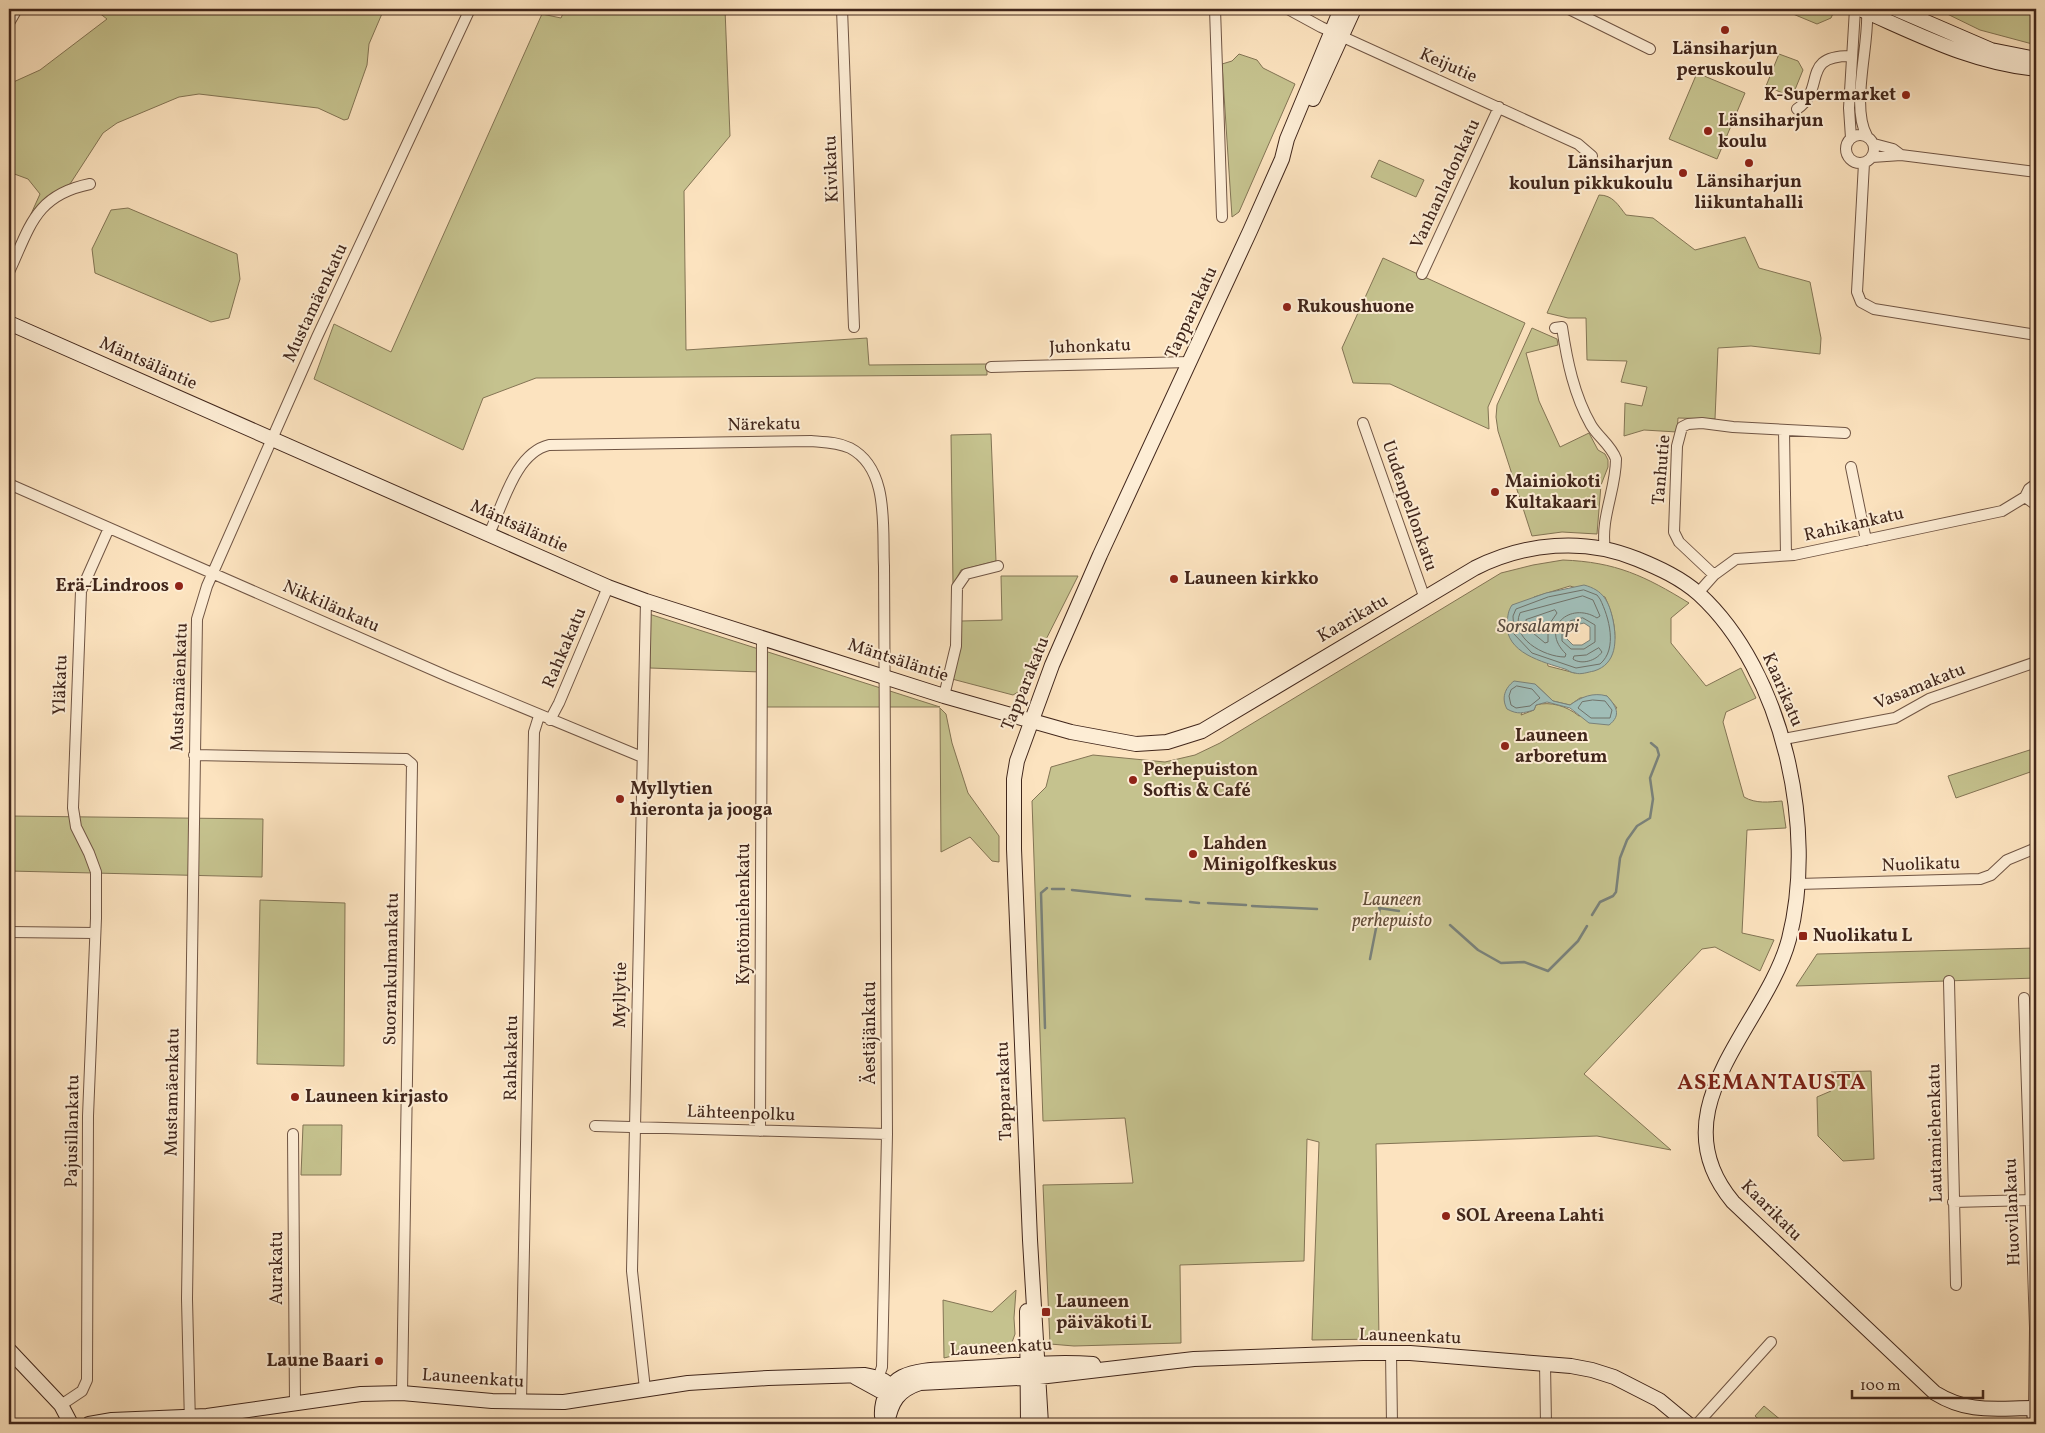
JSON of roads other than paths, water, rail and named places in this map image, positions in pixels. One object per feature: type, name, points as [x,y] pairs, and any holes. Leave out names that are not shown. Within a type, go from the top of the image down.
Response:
[{"type":"street","points":[[9,23],[17,9]]},
{"type":"street","name":"Mustamäenkatu","points":[[189,1420],[186,1308],[197,619],[213,573],[317,337],[470,9]]},
{"type":"street","name":"Kivikatu","points":[[842,9],[854,327]]},
{"type":"street","points":[[1215,9],[1222,217]]},
{"type":"street","name":"Keijutie","points":[[1288,9],[1336,34],[1578,144],[1592,156]]},
{"type":"street","name":"Tapparakatu","points":[[1336,34],[1341,9]]},
{"type":"street","name":"Tapparakatu","points":[[1033,1371],[1032,1268],[1014,848],[1014,779],[1017,761],[1030,722],[1100,555],[1282,159],[1287,139],[1336,34],[1354,9]]},
{"type":"street","points":[[1569,9],[1650,49]]},
{"type":"street","points":[[1896,9],[1991,50],[2036,59]]},
{"type":"street","points":[[1851,138],[1849,108],[1852,56],[1862,10]]},
{"type":"street","points":[[1862,10],[1959,53],[1988,62],[2036,69]]},
{"type":"street","points":[[1862,10],[1860,108],[1863,130],[1870,140],[1857,292],[1862,302],[1874,309],[2036,335]]},
{"type":"street","points":[[1797,109],[1803,105],[1807,98],[1820,64],[1828,58],[1835,56],[1852,56]]},
{"type":"street","name":"Vanhanladonkatu","points":[[1422,274],[1499,107]]},
{"type":"street","points":[[1901,155],[1892,149],[1857,135],[1851,138],[1847,144],[1847,154],[1854,162],[1901,155],[2036,172]]},
{"type":"street","points":[[9,272],[32,221],[53,196],[90,184]]},
{"type":"street","name":"Mäntsäläntie","points":[[9,323],[608,587],[646,601],[1030,722]]},
{"type":"street","points":[[1555,328],[1562,327],[1566,354],[1582,407],[1592,426],[1614,452],[1616,459],[1605,517],[1603,539],[1605,550]]},
{"type":"street","name":"Juhonkatu","points":[[991,367],[1190,362]]},
{"type":"street","name":"Uudenpellonkatu","points":[[1363,423],[1425,599]]},
{"type":"street","name":"Tanhutie","points":[[1714,574],[1679,542],[1674,532],[1677,446],[1682,427],[1688,424],[1702,423],[1784,431],[1845,433]]},
{"type":"street","points":[[1784,431],[1786,555]]},
{"type":"street","name":"Närekatu","points":[[489,534],[521,464],[533,451],[540,447],[560,444],[811,441],[834,443],[850,448],[863,458],[874,473],[881,495],[884,564],[884,676]]},
{"type":"street","points":[[1851,467],[1866,540]]},
{"type":"street","name":"Rahikankatu","points":[[1698,593],[1714,574],[1736,559],[1786,555],[2002,511],[2025,496],[2029,489],[2036,484]]},
{"type":"street","name":"Nikkilänkatu","points":[[10,486],[539,716],[642,757]]},
{"type":"street","points":[[2025,496],[2036,504]]},
{"type":"street","name":"Yläkatu","points":[[86,847],[76,828],[73,808],[80,609],[82,591],[109,528]]},
{"type":"street","name":"Kaarikatu","points":[[1030,722],[1136,744],[1167,742],[1185,738],[1211,726],[1482,564],[1523,550],[1566,545],[1624,554],[1664,570],[1698,593],[1742,646],[1763,683],[1784,739],[1796,815],[1798,884],[1789,940],[1779,969],[1719,1075],[1709,1104],[1706,1122],[1706,1141],[1718,1182],[1740,1208],[1935,1393],[1952,1404],[1967,1407],[2034,1408]]},
{"type":"street","points":[[944,696],[956,646],[957,587],[966,574],[998,566]]},
{"type":"street","name":"Rahkakatu","points":[[550,720],[608,587]]},
{"type":"street","name":"Myllytie","points":[[645,1389],[632,1271],[646,601]]},
{"type":"street","name":"Kyntömiehenkatu","points":[[760,1131],[762,638]]},
{"type":"street","name":"Vasamakatu","points":[[1784,739],[1895,718],[1929,699],[2036,662]]},
{"type":"street","name":"Äestäjänkatu","points":[[884,676],[887,1134],[882,1367],[885,1388]]},
{"type":"street","name":"Rahkakatu","points":[[521,1402],[534,742],[539,716]]},
{"type":"street","name":"Suorankulmankatu","points":[[194,755],[406,760],[412,764],[402,1393]]},
{"type":"street","name":"Pajusillankatu","points":[[61,1405],[82,1391],[87,1380],[88,1116],[96,872],[86,847]]},
{"type":"street","name":"Nuolikatu","points":[[1798,884],[1980,879],[1991,875],[2007,860],[2036,848]]},
{"type":"street","points":[[9,932],[95,933]]},
{"type":"street","name":"Lautamiehenkatu","points":[[1949,981],[1956,1285]]},
{"type":"street","name":"Huovilankatu","points":[[2024,998],[2034,1200],[2035,1424]]},
{"type":"street","name":"Lähteenpolku","points":[[595,1126],[887,1134]]},
{"type":"street","name":"Aurakatu","points":[[293,1134],[295,1403]]},
{"type":"street","points":[[1953,1202],[2034,1200]]},
{"type":"street","points":[[1697,1424],[1771,1342]]},
{"type":"street","points":[[9,1350],[61,1405],[71,1424]]},
{"type":"street","points":[[1391,1353],[1392,1424]]},
{"type":"street","name":"Launeenkatu","points":[[89,1424],[112,1420],[189,1420],[361,1394],[402,1393],[521,1402],[564,1402],[688,1383],[759,1378],[854,1377],[864,1375],[885,1388],[908,1387],[920,1383],[1033,1371],[1092,1372],[1116,1367],[1194,1359],[1391,1353],[1545,1364],[1592,1370],[1614,1377],[1659,1400],[1688,1424]]},
{"type":"street","points":[[1545,1364],[1546,1424]]},
{"type":"street","points":[[1028,1424],[1033,1371]]},
{"type":"street","points":[[1033,1371],[1041,1424]]},
{"type":"street","points":[[883,1424],[882,1405],[885,1388]]},
{"type":"street","points":[[885,1388],[891,1407],[888,1424]]},
{"type":"water","name":"Sorsalampi","points":[[1584,585],[1596,590],[1604,597],[1613,620],[1615,643],[1611,657],[1602,668],[1580,674],[1572,673],[1527,655],[1512,642],[1508,633],[1507,623],[1512,605],[1546,593]],"holes":[[[1584,623],[1590,627],[1590,640],[1582,645],[1573,645],[1567,639],[1566,631],[1572,626]]]},
{"type":"water","points":[[1514,681],[1535,684],[1553,701],[1570,705],[1587,696],[1607,696],[1615,707],[1615,718],[1609,725],[1589,723],[1570,708],[1547,702],[1536,705],[1534,710],[1527,712],[1517,713],[1511,711],[1505,705],[1504,697],[1506,690]]},
{"type":"waterway","points":[[1592,915],[1600,902],[1613,896],[1616,892],[1620,858],[1627,840],[1637,826],[1650,818],[1653,799],[1650,778],[1659,755],[1657,748],[1651,743]]},
{"type":"waterway","points":[[1045,1028],[1041,893],[1047,888]]},
{"type":"waterway","points":[[1052,889],[1064,889]]},
{"type":"waterway","points":[[1072,890],[1130,896]]},
{"type":"waterway","points":[[1146,899],[1181,901]]},
{"type":"waterway","points":[[1190,902],[1199,903]]},
{"type":"waterway","points":[[1208,903],[1246,905]]},
{"type":"waterway","points":[[1252,906],[1317,909]]},
{"type":"waterway","points":[[1379,908],[1399,911]]},
{"type":"waterway","points":[[1370,959],[1380,908]]},
{"type":"waterway","points":[[1450,925],[1478,950],[1501,963],[1524,962],[1548,971],[1578,941],[1587,926]]},
{"type":"place","name":"Länsiharjun peruskoulu","points":[[1725,30]]},
{"type":"place","name":"K-Supermarket","points":[[1906,95]]},
{"type":"place","name":"Länsiharjun koulu","points":[[1708,131]]},
{"type":"place","name":"Länsiharjun liikuntahalli","points":[[1749,163]]},
{"type":"place","name":"Länsiharjun koulun pikkukoulu","points":[[1683,173]]},
{"type":"place","name":"Rukoushuone","points":[[1287,307]]},
{"type":"place","name":"Mainiokoti Kultakaari","points":[[1495,492]]},
{"type":"place","name":"Launeen kirkko","points":[[1174,579]]},
{"type":"place","name":"Erä-Lindroos","points":[[179,586]]},
{"type":"place","name":"Launeen arboretum","points":[[1505,746]]},
{"type":"place","name":"Perhepuiston Softis & Café","points":[[1133,780]]},
{"type":"place","name":"Myllytien hieronta ja jooga","points":[[620,799]]},
{"type":"place","name":"Lahden Minigolfkeskus","points":[[1193,854]]},
{"type":"place","name":"Nuolikatu L","points":[[1803,936]]},
{"type":"place","name":"Launeen kirjasto","points":[[295,1097]]},
{"type":"place","name":"SOL Areena Lahti","points":[[1446,1216]]},
{"type":"place","name":"Launeen päiväkoti L","points":[[1046,1312]]},
{"type":"place","name":"Laune Baari","points":[[379,1361]]},
{"type":"district","name":"ASEMANTAUSTA","points":[[1772,1083]]},
{"type":"park label","name":"Launeen perhepuisto","points":[[1392,910]]}]
